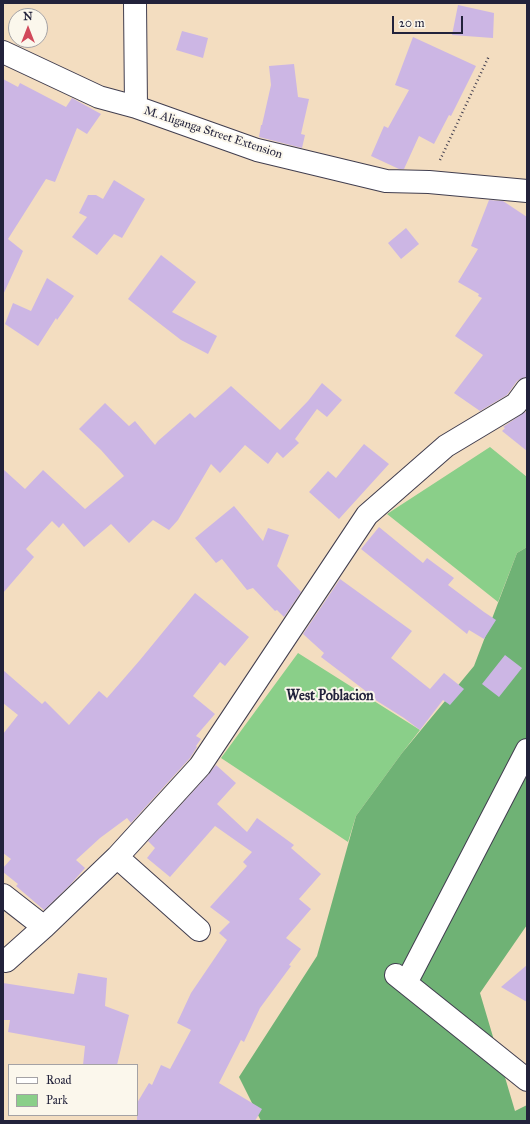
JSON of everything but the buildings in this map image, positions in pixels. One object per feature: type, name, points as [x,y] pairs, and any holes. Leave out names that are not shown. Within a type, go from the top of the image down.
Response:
[{"type":"street","points":[[135,3],[136,107]]},
{"type":"street","name":"M. Aliganga Street Extension","points":[[3,52],[99,97],[136,107],[257,150],[386,181],[429,182],[527,191]]},
{"type":"street","points":[[6,961],[117,857],[200,766],[367,515],[446,446],[516,404],[527,389]]},
{"type":"street","points":[[527,750],[401,979],[527,1080]]},
{"type":"street","points":[[117,857],[199,930]]},
{"type":"street","points":[[3,895],[44,927]]},
{"type":"path","points":[[429,182],[489,56]]},
{"type":"green space","points":[[490,447],[527,477],[527,547],[517,553],[498,602],[387,514]]},
{"type":"green space","points":[[527,547],[527,925],[480,993],[515,1111],[527,1105],[527,1121],[261,1121],[239,1077],[317,956],[356,816],[402,753],[474,666],[517,553]]},
{"type":"green space","points":[[298,653],[420,730],[356,816],[348,842],[221,758]]},
{"type":"district","name":"West Poblacion","points":[[330,697]]}]
